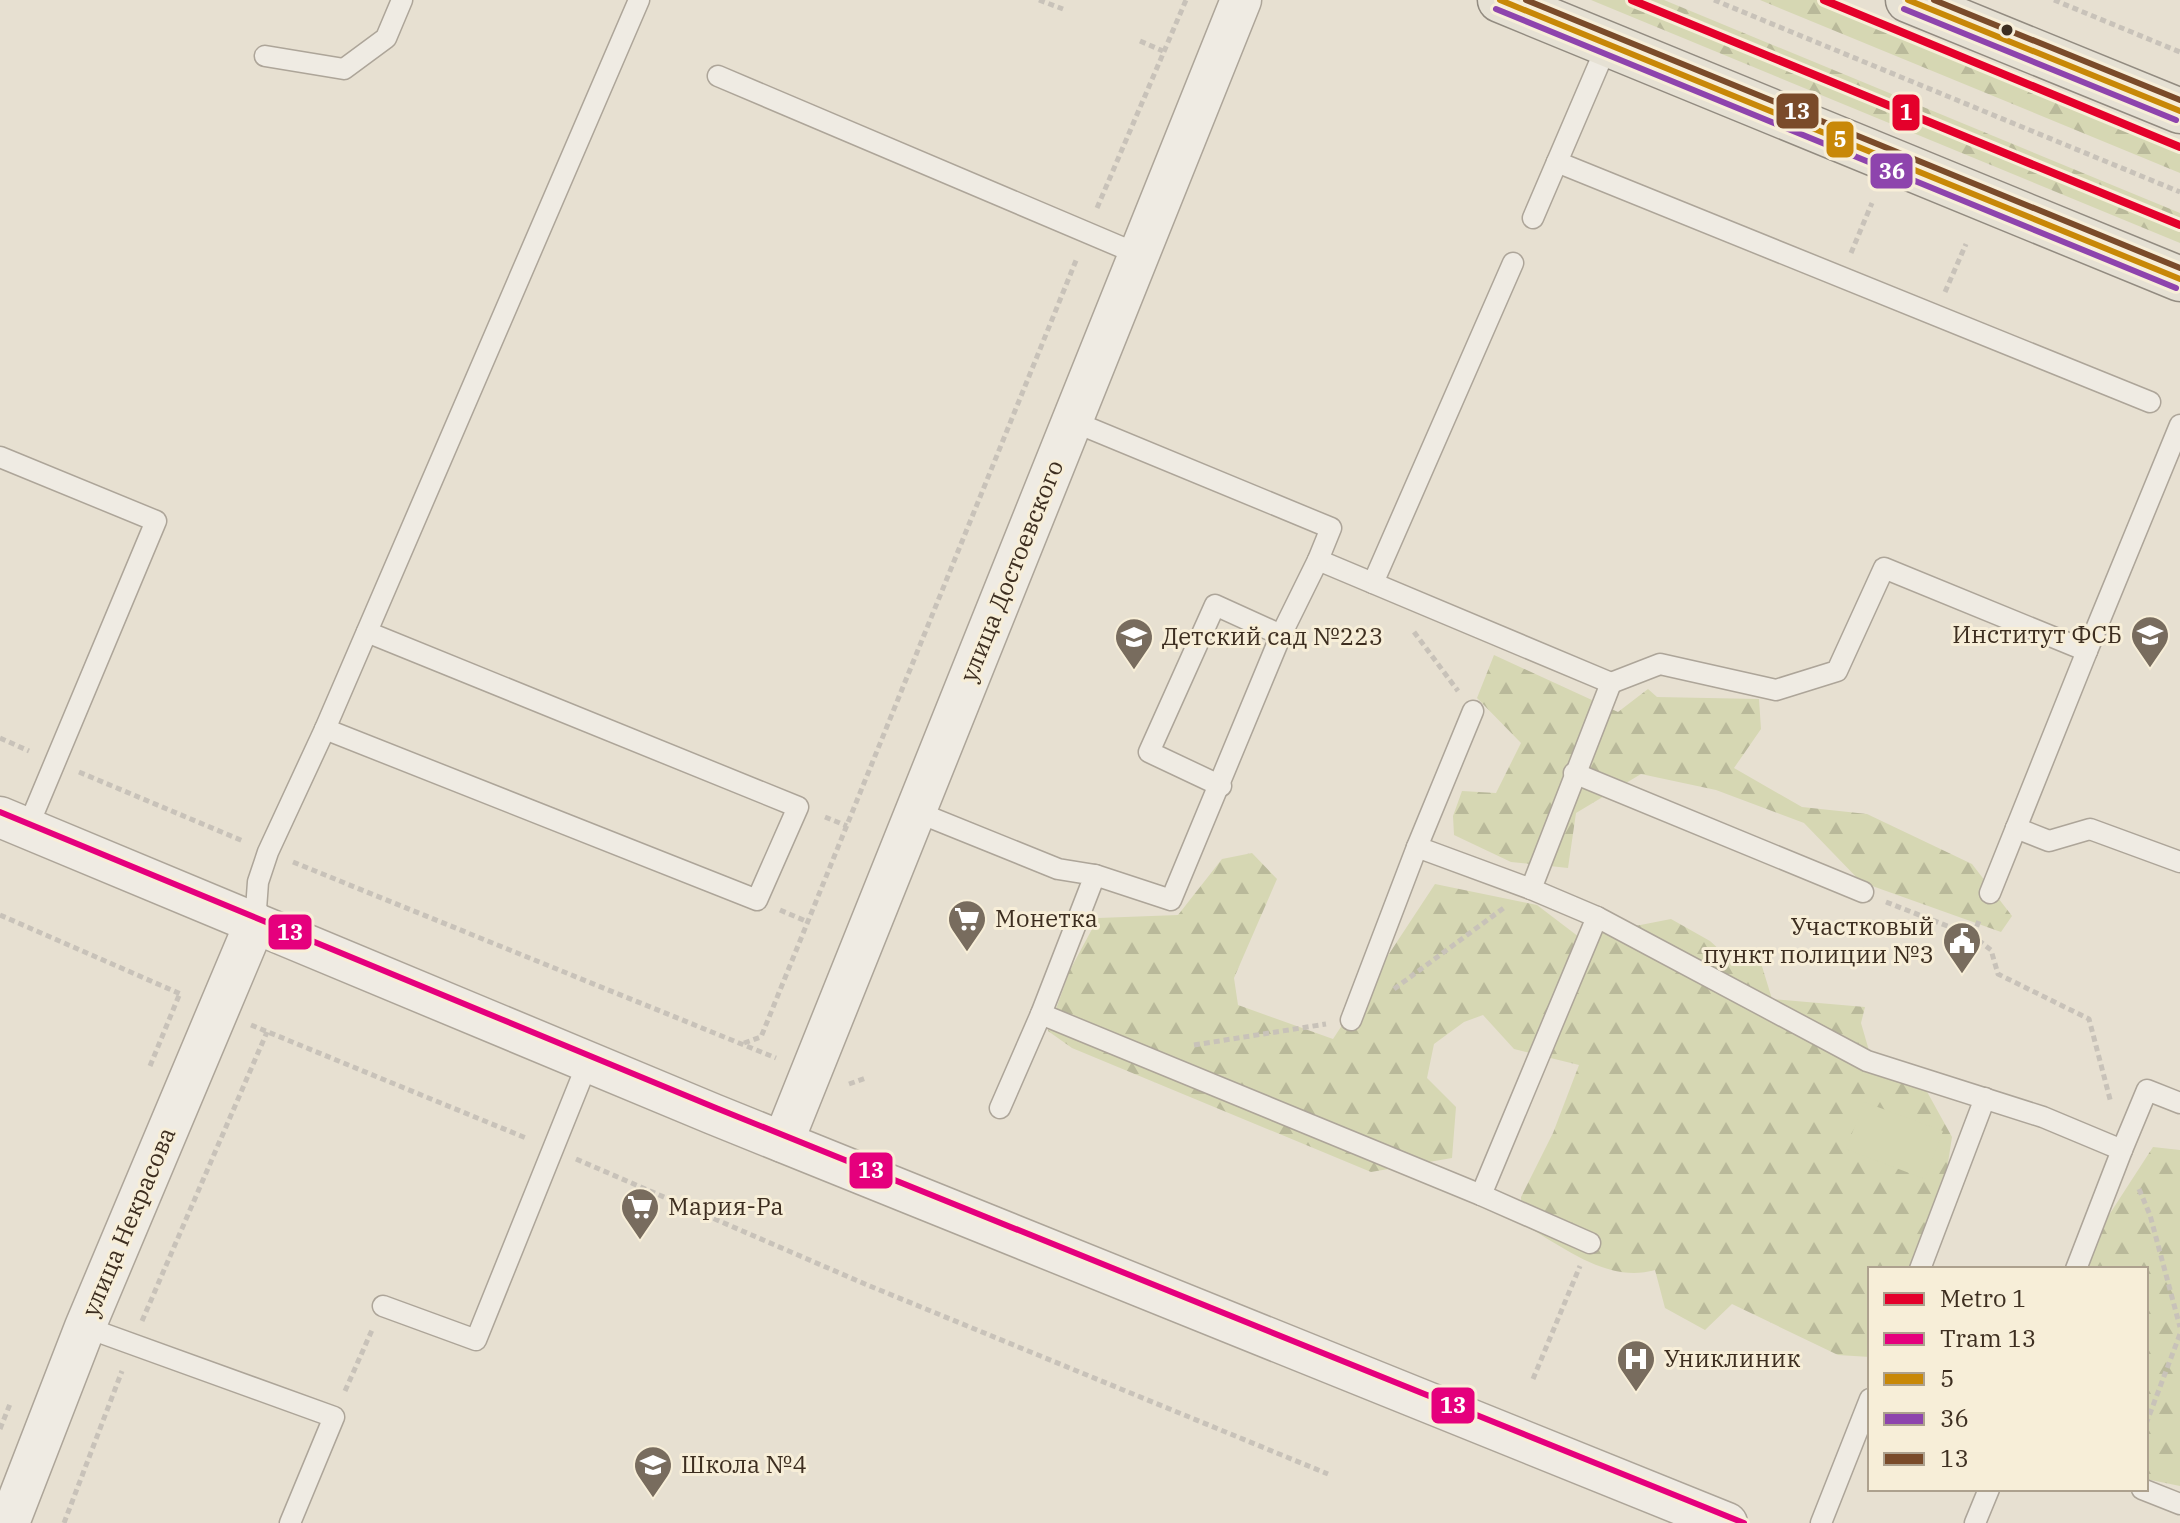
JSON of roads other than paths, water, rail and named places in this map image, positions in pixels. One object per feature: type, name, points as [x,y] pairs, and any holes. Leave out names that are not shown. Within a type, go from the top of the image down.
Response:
[{"type":"main road","points":[[1500,0],[2180,279]]},
{"type":"main road","points":[[1908,0],[2180,111]]},
{"type":"street","name":"улица Достоевского","points":[[783,1142],[1241,0]]},
{"type":"street","points":[[14,823],[783,1142],[1727,1523]]},
{"type":"street","name":"улица Некрасова","points":[[9,1523],[85,1327],[255,923]]},
{"type":"lane","points":[[265,56],[344,69],[386,38],[402,0]]},
{"type":"lane","points":[[255,923],[258,882],[268,852],[325,729],[639,0]]},
{"type":"lane","points":[[1533,218],[1608,43]]},
{"type":"lane","points":[[718,76],[1140,255]]},
{"type":"lane","points":[[1557,162],[2150,402]]},
{"type":"lane","points":[[1378,586],[1513,263]]},
{"type":"lane","points":[[917,812],[1058,869],[1095,875],[1171,900],[1221,786],[1281,635],[1331,528],[1072,421]]},
{"type":"lane","points":[[1990,893],[2180,425]]},
{"type":"lane","points":[[0,457],[156,521],[55,762],[14,823]]},
{"type":"lane","points":[[1318,560],[1611,683],[1660,664],[1776,690],[1837,671],[1884,568],[2087,651]]},
{"type":"lane","points":[[1221,786],[1149,752],[1215,605],[1281,635]]},
{"type":"lane","points":[[325,729],[757,900],[798,807],[367,632]]},
{"type":"lane","points":[[1531,889],[1611,683]]},
{"type":"lane","points":[[1351,1020],[1473,711]]},
{"type":"lane","points":[[1574,773],[1863,892]]},
{"type":"lane","points":[[2016,828],[2049,841],[2090,829],[2180,862]]},
{"type":"lane","points":[[1417,847],[1597,917],[1867,1061],[1985,1098],[2122,1150]]},
{"type":"lane","points":[[1000,1108],[1041,1014],[1095,875]]},
{"type":"lane","points":[[1481,1195],[1597,917]]},
{"type":"lane","points":[[1041,1014],[1590,1243]]},
{"type":"lane","points":[[383,1306],[476,1340],[588,1062]]},
{"type":"lane","points":[[2077,1267],[2147,1090],[2180,1103]]},
{"type":"lane","points":[[1921,1267],[1985,1098]]},
{"type":"lane","points":[[85,1327],[334,1417],[290,1523]]},
{"type":"lane","points":[[1821,1523],[1868,1404]]},
{"type":"lane","points":[[1975,1523],[1988,1491]]},
{"type":"lane","points":[[2147,1491],[2180,1504]]},
{"type":"metro line","name":"1","points":[[1632,0],[2180,225]]},
{"type":"metro line","name":"1","points":[[1824,0],[2180,147]]},
{"type":"tram line","name":"13","points":[[0,812],[716,1108],[1744,1523]]},
{"type":"place","name":"Институт ФСБ","points":[[2150,669]]},
{"type":"place","name":"Детский сад №223","points":[[1134,671]]},
{"type":"place","name":"Монетка","points":[[967,953]]},
{"type":"place","name":"Участковый пункт полиции №3","points":[[1962,975]]},
{"type":"place","name":"Мария-Ра","points":[[640,1241]]},
{"type":"place","name":"Униклиник","points":[[1636,1393]]},
{"type":"place","name":"Школа №4","points":[[653,1499]]}]
